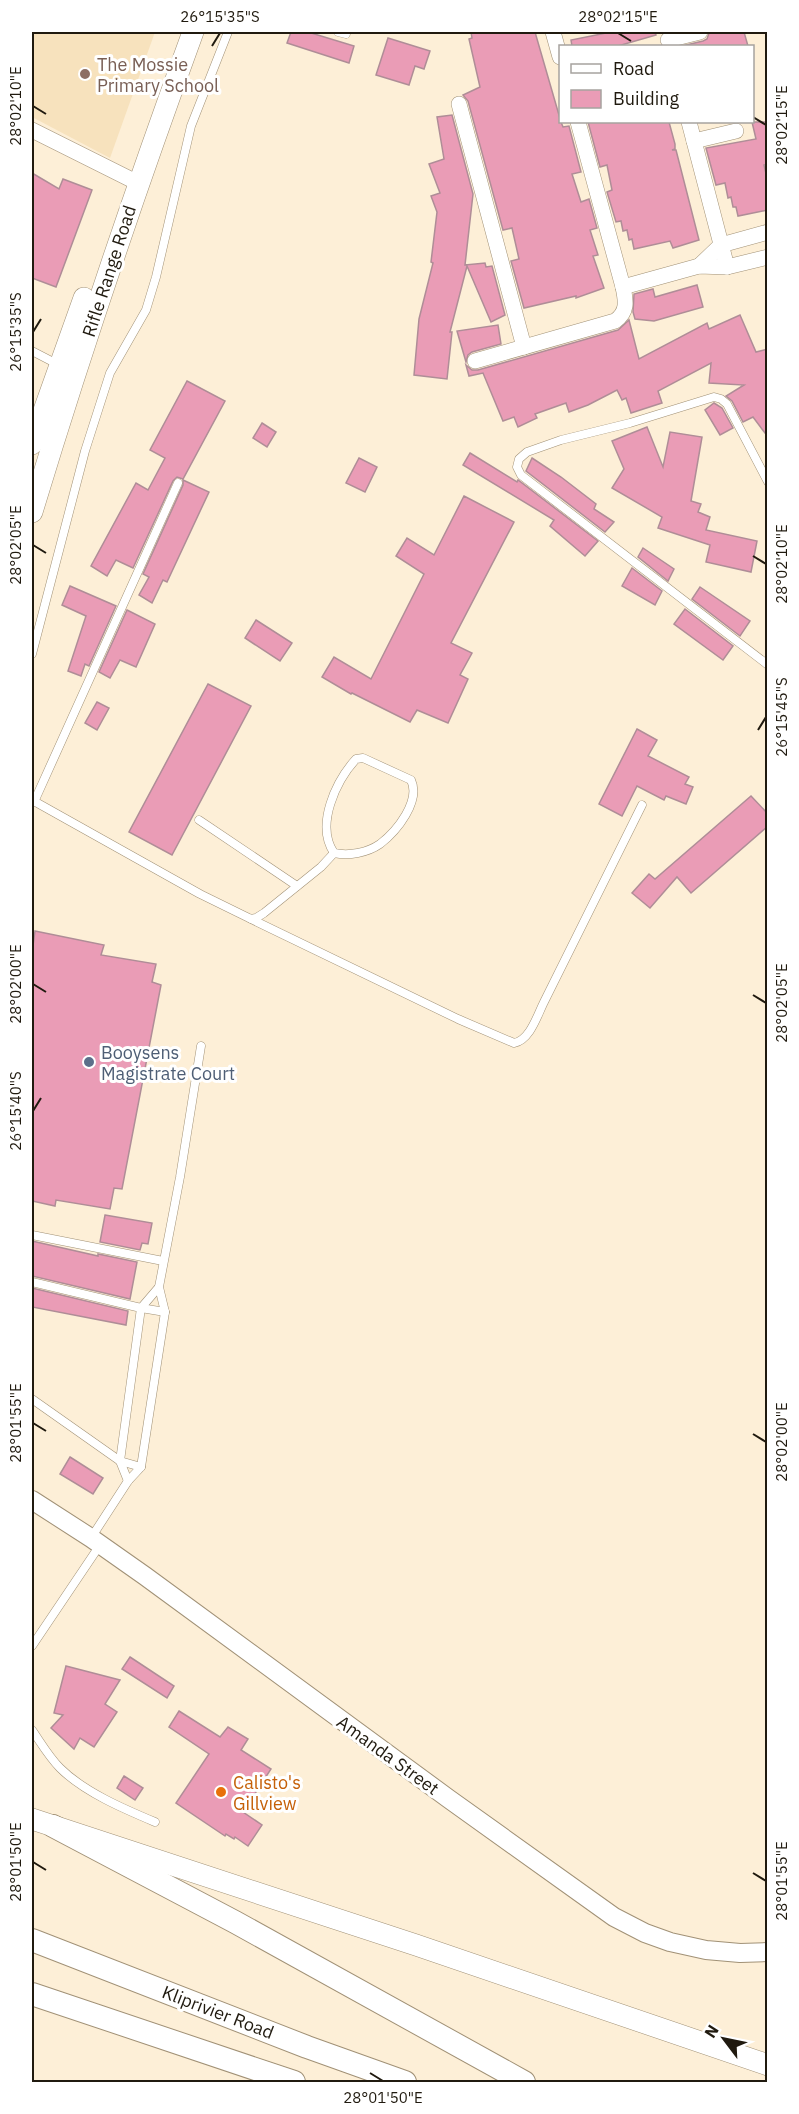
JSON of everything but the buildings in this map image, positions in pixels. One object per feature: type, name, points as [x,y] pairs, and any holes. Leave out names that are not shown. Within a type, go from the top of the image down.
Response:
[{"type":"main road","name":"Rifle Range Road","points":[[32,512],[180,32]]},
{"type":"main road","name":"Rifle Range Road","points":[[32,444],[60,366],[192,32]]},
{"type":"main road","points":[[32,1819],[416,1945],[768,2065]]},
{"type":"main road","points":[[53,1826],[235,1922],[524,2082]]},
{"type":"main road","name":"Kliprivier Road","points":[[32,1940],[307,2047],[405,2082]]},
{"type":"main road","points":[[32,1994],[294,2082]]},
{"type":"street","points":[[554,32],[559,50]]},
{"type":"street","points":[[668,39],[700,32]]},
{"type":"street","points":[[459,104],[524,347]]},
{"type":"street","points":[[475,361],[615,321],[624,311],[626,304],[623,287],[578,123]]},
{"type":"street","points":[[689,123],[727,267]]},
{"type":"street","points":[[32,130],[133,180]]},
{"type":"street","points":[[694,141],[736,131]]},
{"type":"street","points":[[699,266],[721,245],[768,232]]},
{"type":"street","points":[[623,287],[699,266],[727,267],[768,257]]},
{"type":"street","name":"Amanda Street","points":[[32,1500],[95,1541],[614,1917],[645,1933],[679,1944],[706,1950],[740,1953],[768,1952]]},
{"type":"lane","points":[[32,654],[89,440],[110,373],[146,310],[156,277],[191,126],[228,32]]},
{"type":"lane","points":[[32,351],[60,366]]},
{"type":"lane","points":[[768,482],[727,404],[721,399],[714,398],[630,423],[561,440],[527,452],[519,459],[517,467],[521,475],[768,665]]},
{"type":"lane","points":[[178,483],[33,801],[200,894],[514,1044],[527,1033],[544,1002],[642,805]]},
{"type":"lane","points":[[363,758],[411,780],[415,788],[404,817],[380,844],[357,854],[334,853],[330,847],[327,827],[329,812],[334,795],[350,765],[356,759],[363,758]]},
{"type":"lane","points":[[199,820],[297,886]]},
{"type":"lane","points":[[251,919],[264,913],[321,867],[334,853]]},
{"type":"lane","points":[[32,1646],[128,1481],[141,1467],[165,1312],[159,1287],[201,1046]]},
{"type":"lane","points":[[32,1234],[163,1261]]},
{"type":"lane","points":[[32,1282],[165,1312]]},
{"type":"lane","points":[[128,1481],[120,1461],[141,1308],[159,1287]]},
{"type":"lane","points":[[32,1399],[120,1461],[141,1467]]},
{"type":"lane","points":[[32,1730],[62,1771],[109,1803],[155,1822]]},
{"type":"shaded area","name":"The Mossie Primary School","points":[[32,32],[155,32],[110,158],[32,117]]},
{"type":"place","name":"The Mossie Primary School","points":[[85,74]]},
{"type":"place","name":"Booysens Magistrate Court","points":[[89,1062]]},
{"type":"place","name":"Calisto's Gillview","points":[[221,1792]]}]
